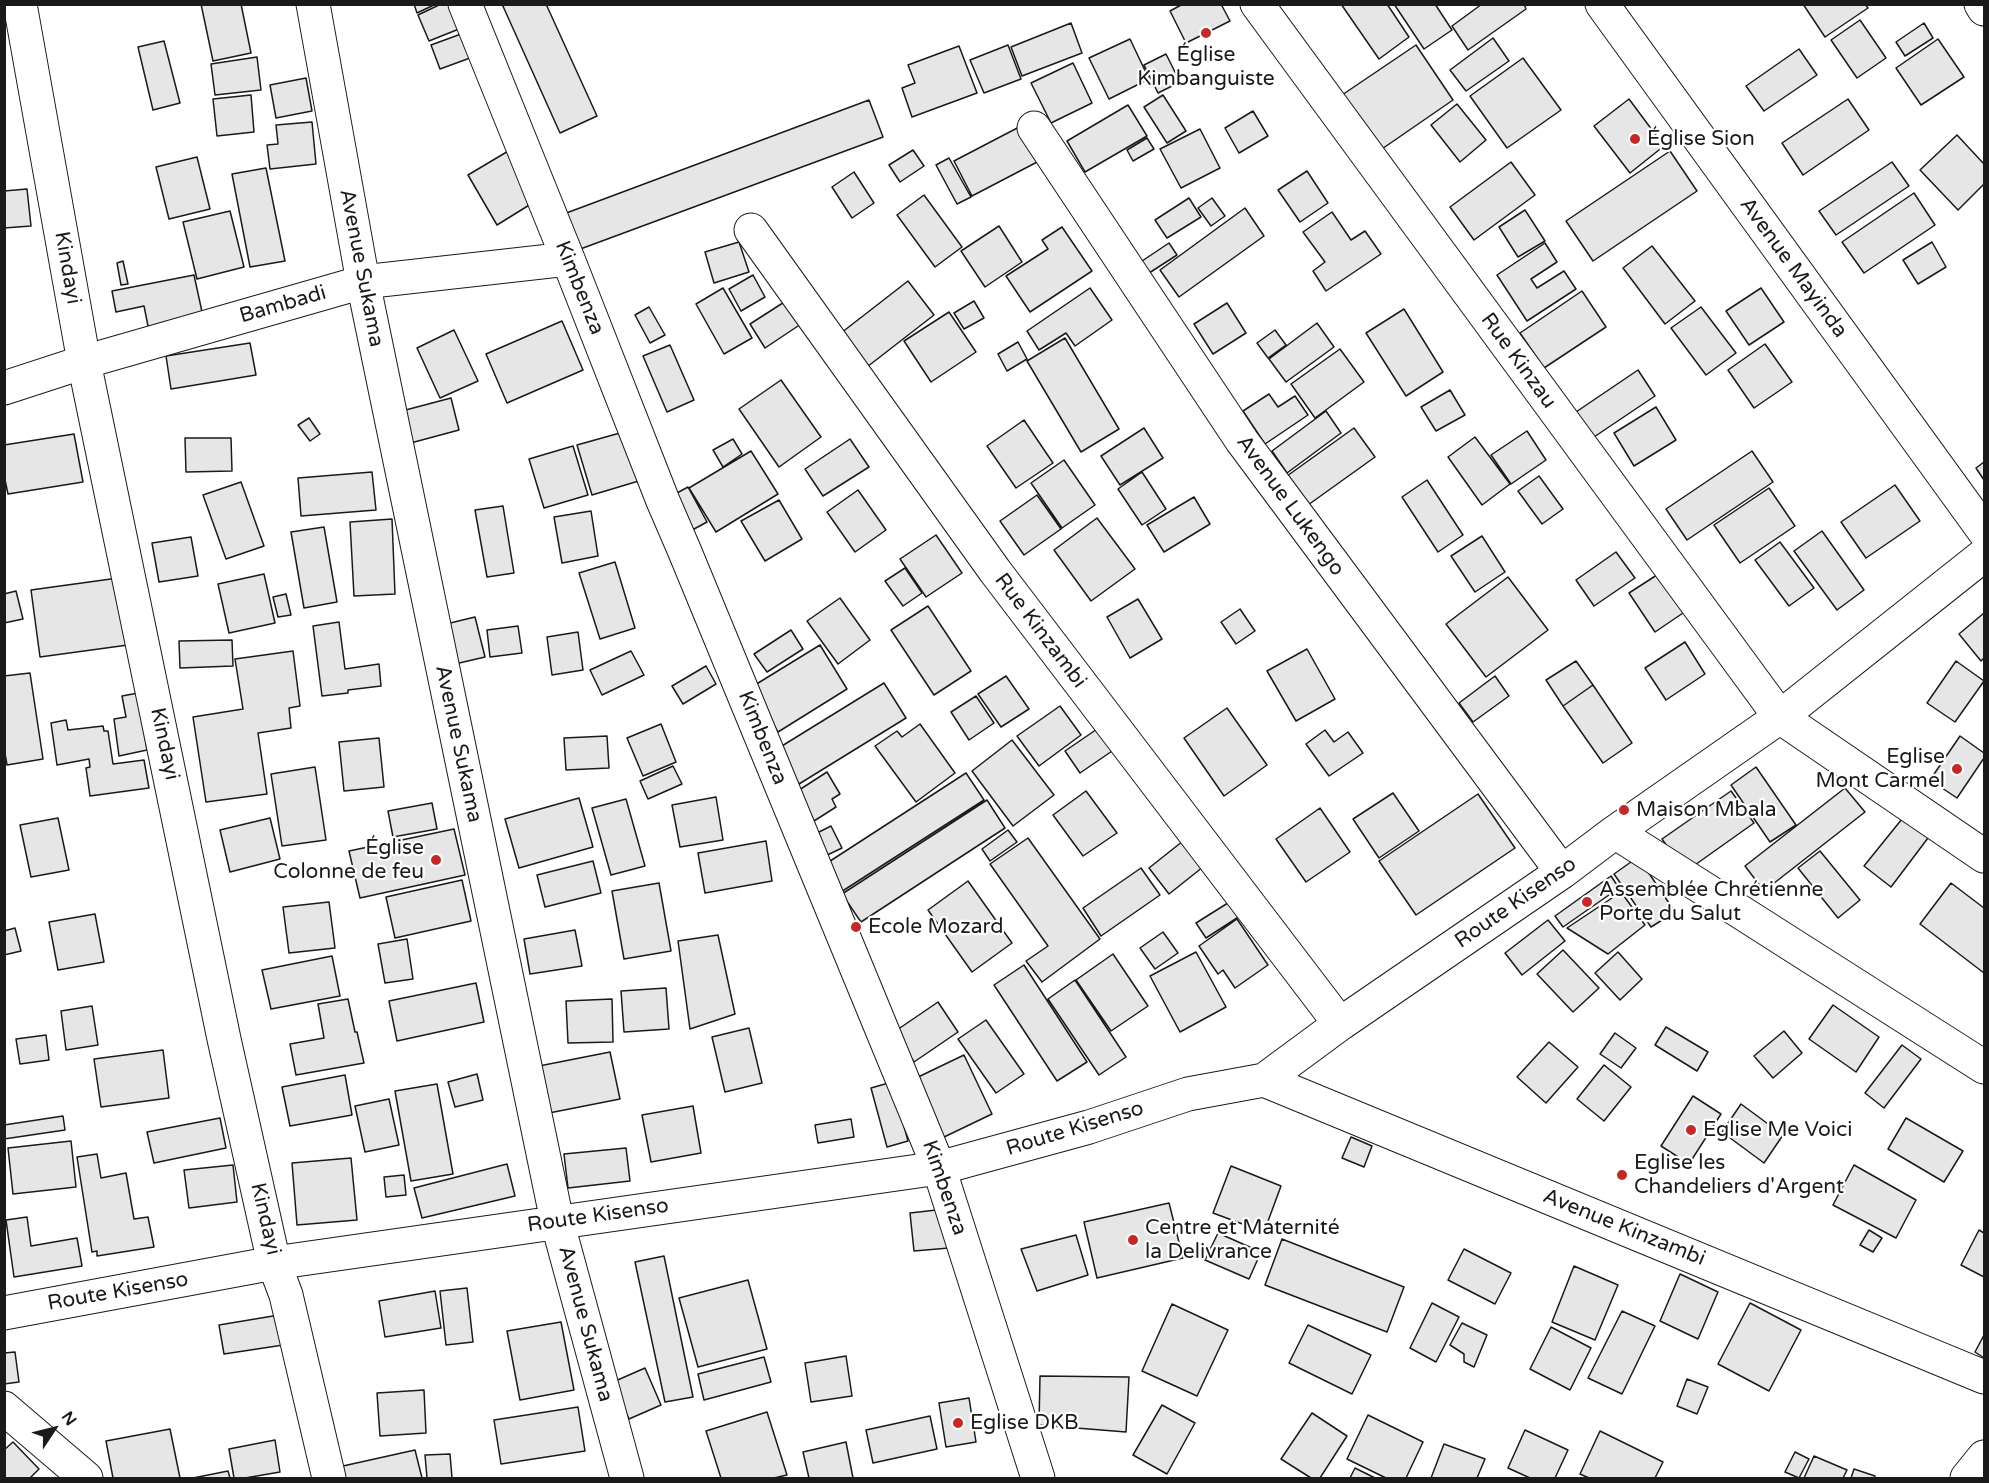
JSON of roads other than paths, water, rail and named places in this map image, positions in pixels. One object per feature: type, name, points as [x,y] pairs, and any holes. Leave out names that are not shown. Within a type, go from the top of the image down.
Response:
[{"type":"street","name":"Kindayi","points":[[20,4],[84,362],[224,1039],[274,1263],[286,1295],[329,1479]]},
{"type":"street","name":"Avenue Sukama","points":[[313,4],[363,282],[557,1221],[627,1479]]},
{"type":"street","name":"Kimbenza","points":[[465,4],[663,501],[939,1168],[1038,1479]]},
{"type":"street","name":"Rue Kinzau","points":[[1257,4],[1780,717],[1984,856]]},
{"type":"street","name":"Avenue Mayinda","points":[[1602,4],[1984,531]]},
{"type":"street","points":[[1982,4],[1984,9]]},
{"type":"street","name":"Avenue Lukengo","points":[[1034,128],[1242,441],[1562,872]]},
{"type":"street","name":"Rue Kinzambi","points":[[751,230],[995,571],[1340,1024]]},
{"type":"street","name":"Bambadi","points":[[4,387],[363,282],[568,259]]},
{"type":"street","name":"Route Kisenso","points":[[4,1313],[274,1263],[939,1168],[1089,1127],[1188,1094],[1264,1080],[1340,1024],[1562,872],[1615,832],[1780,717],[1984,555]]},
{"type":"street","points":[[1615,832],[1984,1067]]},
{"type":"street","name":"Avenue Kinzambi","points":[[1264,1080],[1984,1377]]},
{"type":"street","points":[[4,1408],[86,1479]]},
{"type":"street","points":[[1967,1479],[1984,1457]]},
{"type":"place","name":"Église Kimbanguiste","points":[[1206,33]]},
{"type":"place","name":"Église Sion","points":[[1635,139]]},
{"type":"place","name":"Eglise Mont Carmel","points":[[1957,769]]},
{"type":"place","name":"Maison Mbala","points":[[1624,810]]},
{"type":"place","name":"Église Colonne de feu","points":[[436,860]]},
{"type":"place","name":"Assemblée Chrétienne Porte du Salut","points":[[1587,902]]},
{"type":"place","name":"Ecole Mozard","points":[[856,927]]},
{"type":"place","name":"Eglise Me Voici","points":[[1691,1130]]},
{"type":"place","name":"Eglise les Chandeliers d'Argent","points":[[1622,1175]]},
{"type":"place","name":"Centre et Maternité la Delivrance","points":[[1133,1240]]},
{"type":"place","name":"Eglise DKB","points":[[958,1423]]}]
